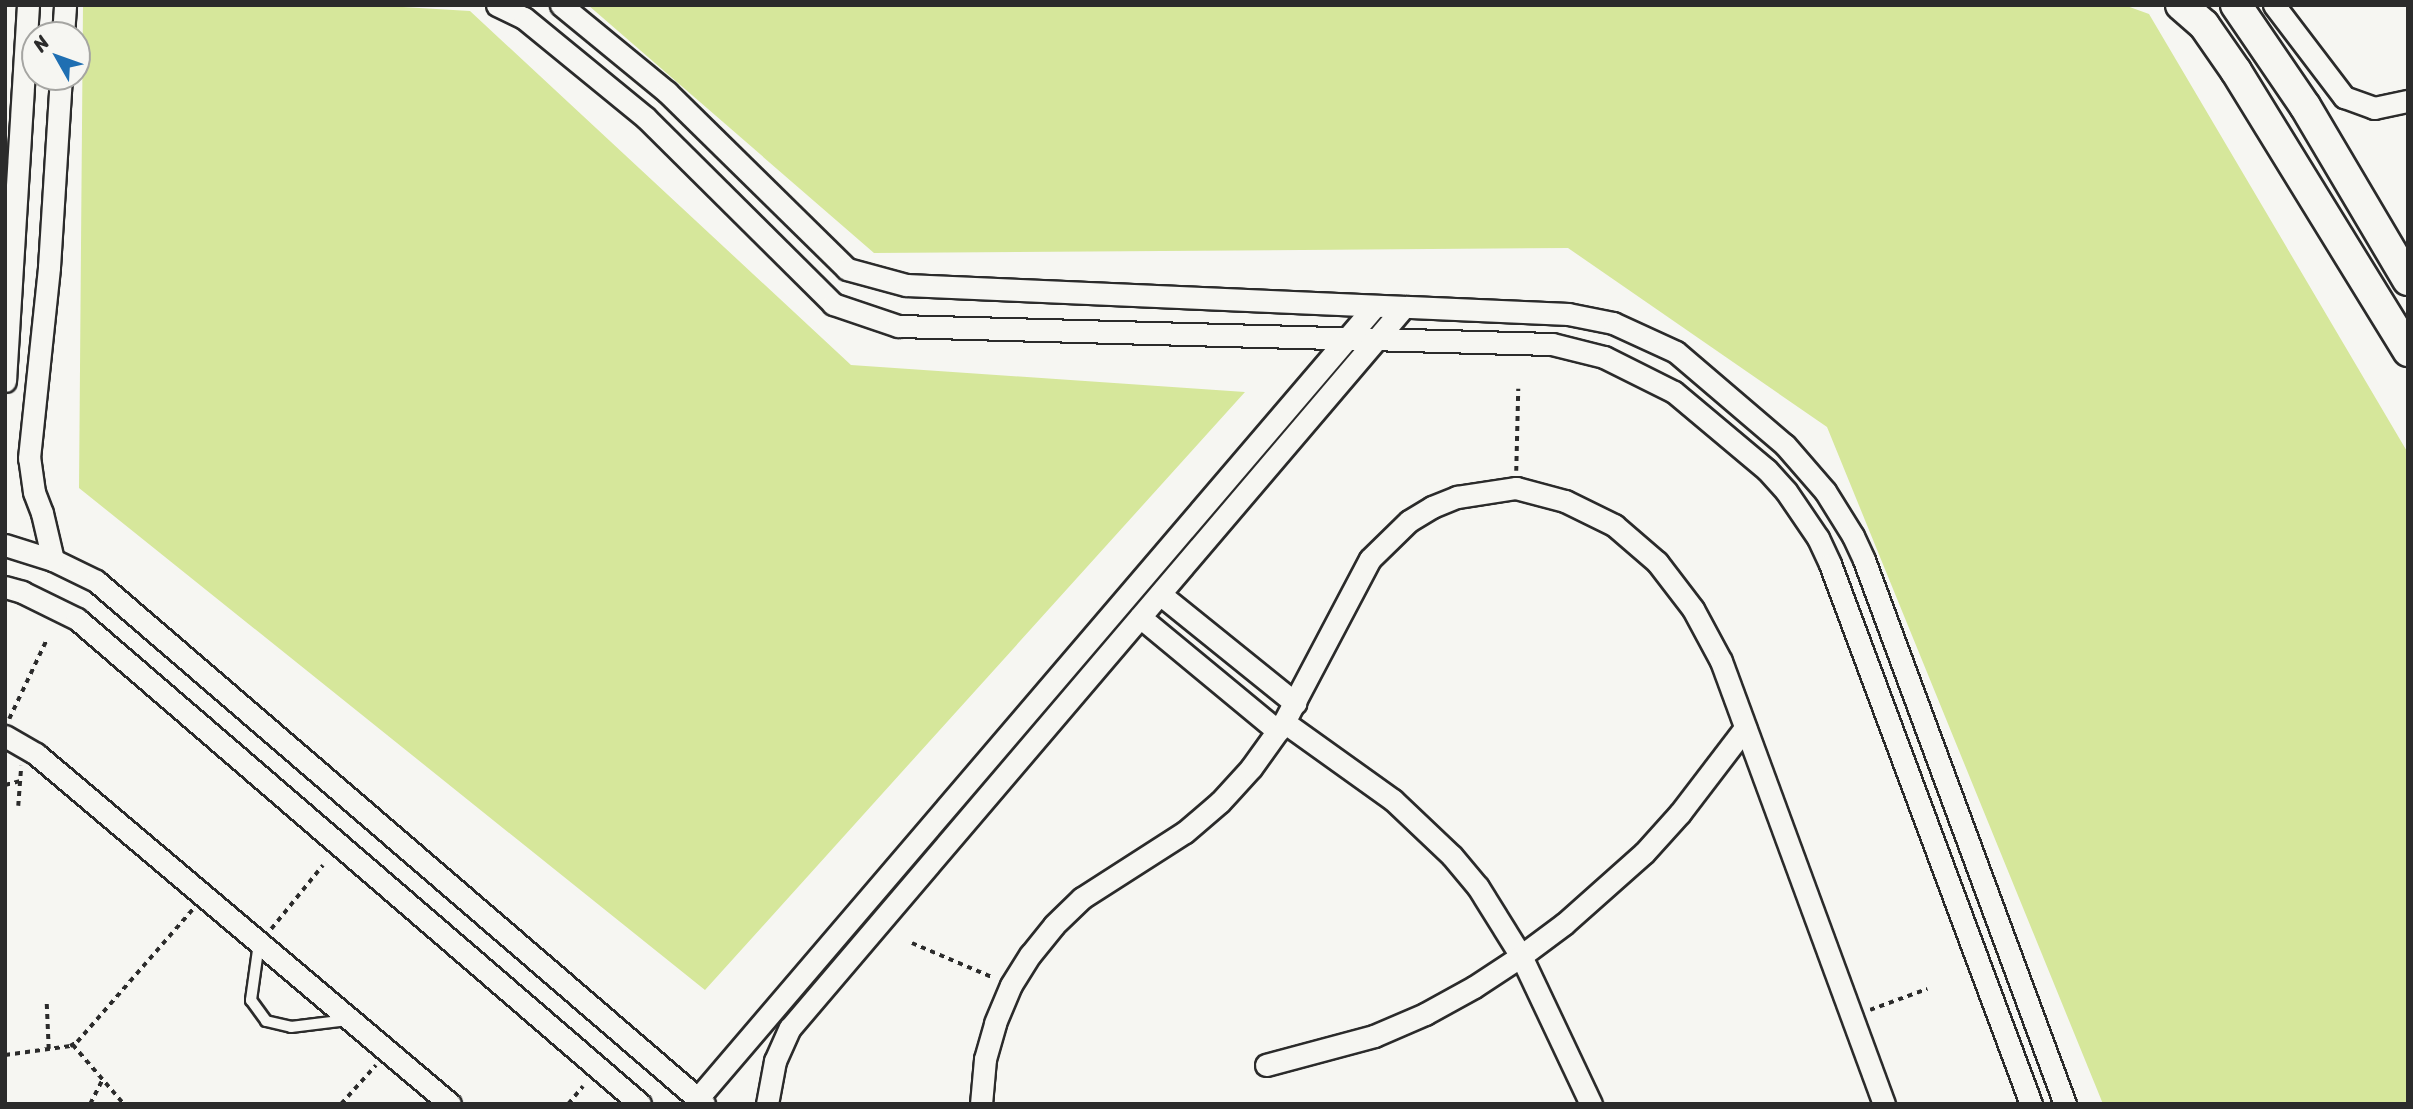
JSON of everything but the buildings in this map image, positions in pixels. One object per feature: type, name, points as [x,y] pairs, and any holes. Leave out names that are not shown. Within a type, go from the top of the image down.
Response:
[{"type":"street","points":[[5,381],[28,5]]},
{"type":"street","points":[[497,5],[524,19],[646,118],[833,304],[898,326],[1552,344],[1604,357],[1674,391],[1745,450],[1786,491],[1813,530],[1830,564],[2031,1104]]},
{"type":"street","points":[[561,5],[667,92],[847,269],[906,285],[1568,314],[1635,331],[1696,366],[1763,424],[1806,467],[1839,513],[1864,560],[2065,1104]]},
{"type":"street","points":[[2181,5],[2204,25],[2236,71],[2408,351]]},
{"type":"street","points":[[2236,5],[2305,106],[2408,280]]},
{"type":"street","points":[[2274,5],[2344,97],[2374,108],[2408,101]]},
{"type":"street","points":[[53,560],[34,492],[29,457],[49,267],[60,91]]},
{"type":"street","points":[[5,545],[53,560],[96,581],[701,1101],[1375,306]]},
{"type":"street","points":[[767,1104],[775,1061],[790,1028],[1403,308]]},
{"type":"street","points":[[981,1104],[985,1059],[1011,985],[1054,925],[1082,898],[1185,832],[1220,802],[1251,768],[1286,718],[1356,582],[1388,539],[1409,521],[1457,497],[1516,488],[1542,492],[1590,511],[1614,525],[1657,562],[1708,635],[1884,1104]]},
{"type":"street","points":[[5,587],[22,592],[76,619],[640,1104]]},
{"type":"street","points":[[1160,594],[1286,718]]},
{"type":"street","points":[[1140,617],[1286,718],[1424,826],[1478,887],[1521,956],[1591,1104]]},
{"type":"street","points":[[1266,1065],[1360,1040],[1425,1014],[1474,987],[1521,956],[1574,916],[1644,853],[1697,792],[1745,728]]},
{"type":"street","points":[[14,741],[36,754],[390,1050],[441,1100]]},
{"type":"lane","points":[[260,943],[251,1000],[266,1021],[291,1027],[351,1020]]},
{"type":"path","points":[[1516,488],[1518,389]]},
{"type":"path","points":[[5,728],[47,639]]},
{"type":"path","points":[[14,741],[20,781],[18,806]]},
{"type":"path","points":[[5,785],[20,781]]},
{"type":"path","points":[[260,943],[323,865]]},
{"type":"path","points":[[5,1055],[73,1045],[204,896]]},
{"type":"path","points":[[912,943],[1011,985]]},
{"type":"path","points":[[1852,1016],[1927,989]]},
{"type":"path","points":[[47,1004],[49,1049]]},
{"type":"path","points":[[73,1045],[124,1104]]},
{"type":"path","points":[[341,1104],[390,1050]]},
{"type":"path","points":[[90,1104],[103,1078]]},
{"type":"path","points":[[568,1104],[583,1086]]},
{"type":"green space","points":[[83,5],[369,5],[470,11],[851,365],[1245,392],[705,990],[79,488],[82,91],[91,91],[91,21],[83,21]]},
{"type":"green space","points":[[588,5],[2124,5],[2149,14],[2408,453],[2408,1104],[2103,1104],[1827,427],[1568,248],[874,253]]}]
